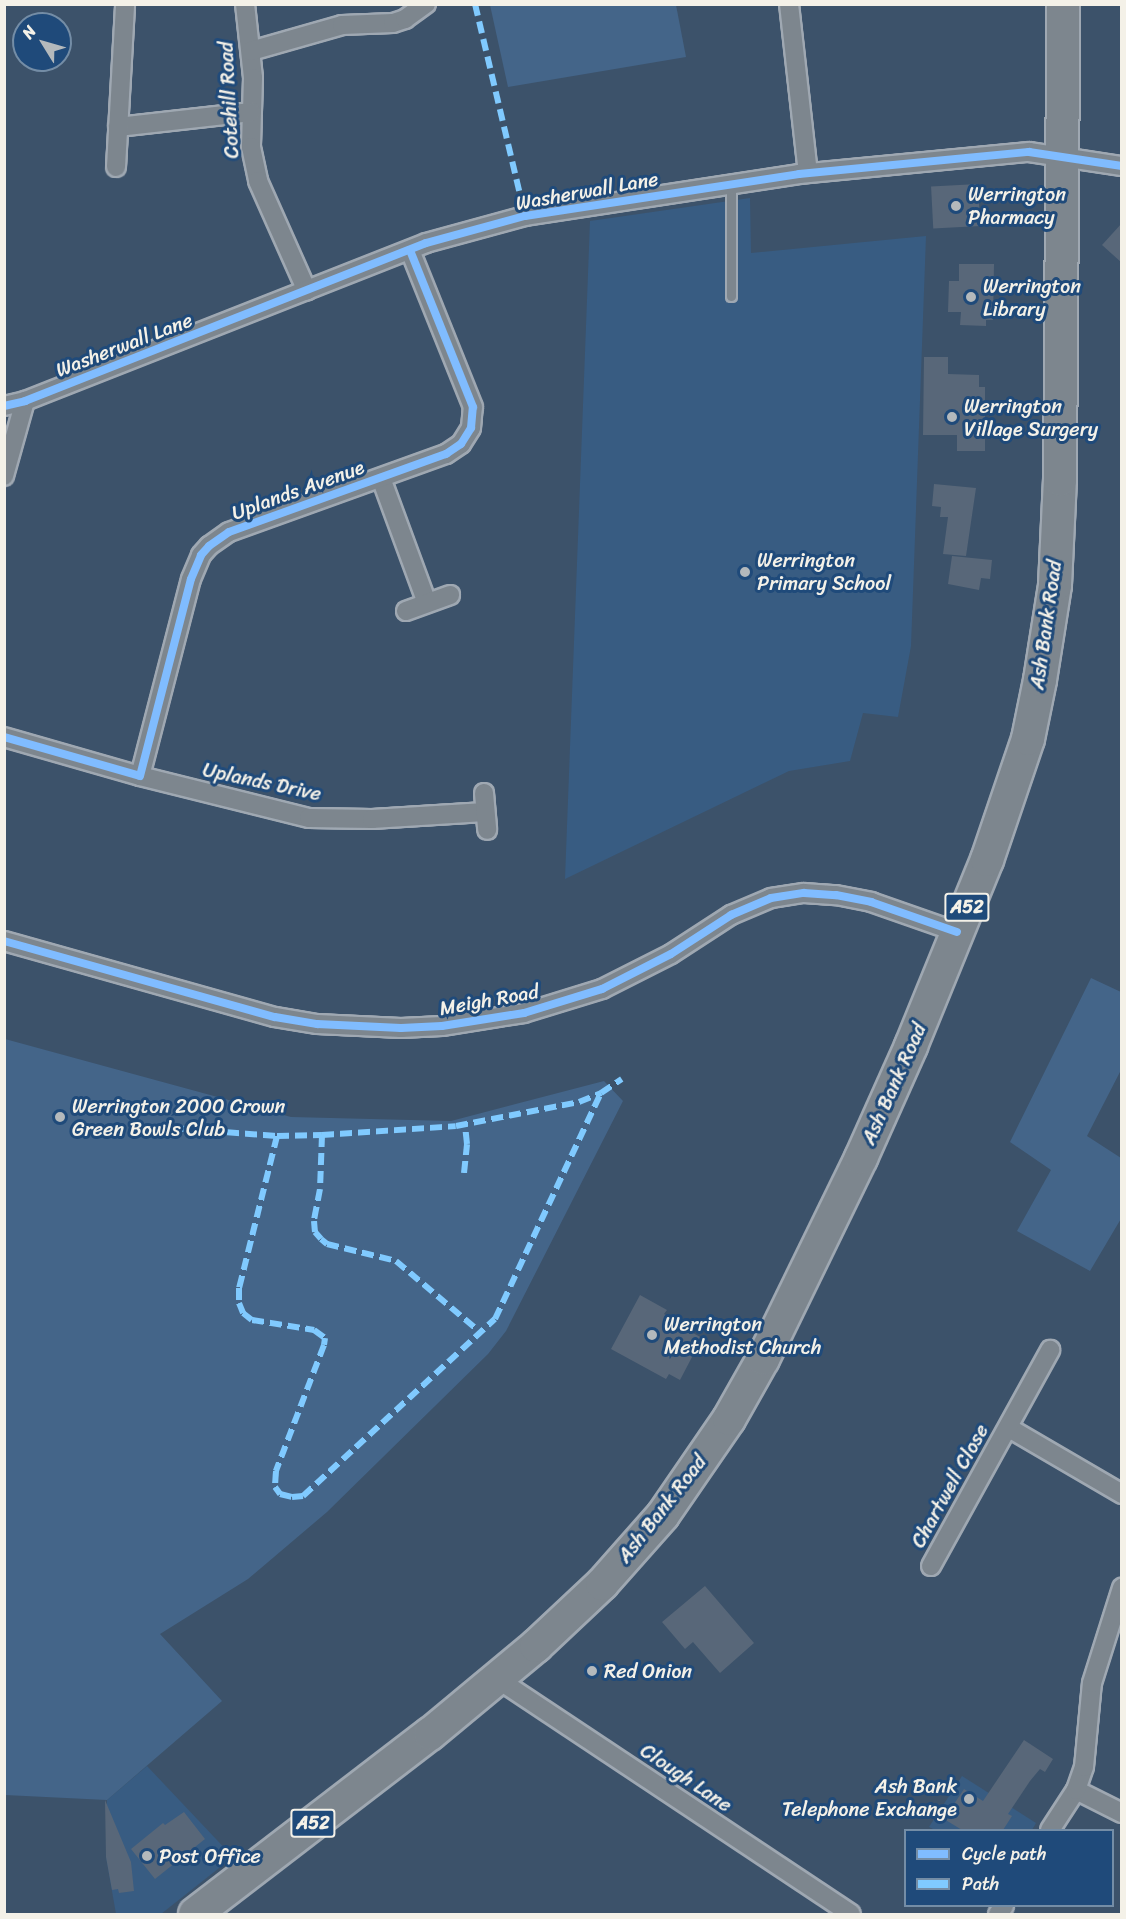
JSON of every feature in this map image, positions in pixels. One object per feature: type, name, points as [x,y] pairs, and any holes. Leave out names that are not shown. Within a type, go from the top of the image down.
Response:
[{"type":"highway","name":"Ash Bank Road","points":[[195,1914],[430,1734],[536,1646],[602,1584],[663,1515],[729,1419],[763,1359],[861,1158],[987,860],[1028,739],[1055,585],[1060,480],[1063,4]]},
{"type":"street","points":[[116,167],[125,4]]},
{"type":"street","name":"Cotehill Road","points":[[245,4],[251,51],[251,147],[258,181],[307,291]]},
{"type":"street","points":[[251,51],[342,25],[393,23],[411,16],[426,4]]},
{"type":"street","points":[[789,4],[808,173]]},
{"type":"street","points":[[118,127],[251,112]]},
{"type":"street","name":"Washerwall Lane","points":[[4,406],[25,402],[410,250],[525,216],[808,173],[1029,152],[1122,166]]},
{"type":"street","name":"Uplands Avenue","points":[[140,777],[191,579],[201,555],[229,532],[454,450],[466,437],[473,417],[468,390],[410,250]]},
{"type":"street","points":[[4,476],[25,402]]},
{"type":"street","points":[[381,478],[427,603]]},
{"type":"street","points":[[406,611],[450,595]]},
{"type":"street","points":[[4,737],[140,777]]},
{"type":"street","name":"Uplands Drive","points":[[140,777],[309,818],[486,821],[484,793]]},
{"type":"street","name":"Meigh Road","points":[[4,941],[275,1017],[359,1027],[401,1028],[442,1026],[514,1015],[602,989],[671,954],[731,915],[771,898],[804,893],[836,895],[871,902],[957,932]]},
{"type":"street","name":"Chartwell Close","points":[[931,1566],[1050,1350]]},
{"type":"street","name":"Chartwell Close","points":[[1009,1428],[1122,1494]]},
{"type":"street","points":[[1051,1829],[1076,1790],[1084,1767],[1092,1683],[1121,1588]]},
{"type":"street","name":"Clough Lane","points":[[496,1678],[851,1914]]},
{"type":"street","points":[[1076,1790],[1122,1813]]},
{"type":"lane","points":[[730,296],[731,184]]},
{"type":"shaded area","points":[[490,5],[676,5],[686,57],[508,87]]},
{"type":"shaded area","name":"Werrington Primary School","points":[[750,198],[751,253],[926,236],[911,646],[898,717],[863,713],[850,761],[789,771],[565,879],[590,221]]},
{"type":"shaded area","points":[[1091,978],[1121,992],[1121,1070],[1087,1136],[1121,1158],[1122,1217],[1090,1271],[1017,1231],[1051,1170],[1010,1142]]},
{"type":"shaded area","points":[[5,1039],[291,1117],[451,1121],[604,1081],[623,1101],[506,1331],[488,1354],[327,1512],[248,1579],[160,1634],[222,1701],[107,1800],[5,1795]]},
{"type":"shaded area","points":[[147,1766],[233,1857],[161,1914],[116,1914],[106,1857],[107,1800]]},
{"type":"shaded area","points":[[962,1776],[1036,1823],[1033,1829],[933,1829],[929,1827]]},
{"type":"building","name":"Werrington Pharmacy","points":[[978,184],[980,226],[933,228],[931,186]]},
{"type":"building","points":[[1122,223],[1122,263],[1102,245]]},
{"type":"building","name":"Werrington Library","points":[[959,264],[994,264],[993,320],[986,320],[986,326],[960,325],[961,312],[948,312],[949,281],[959,281]]},
{"type":"building","name":"Werrington Village Surgery","points":[[924,357],[948,357],[948,374],[979,375],[979,387],[985,387],[985,451],[957,451],[957,435],[923,435]]},
{"type":"building","points":[[934,484],[976,488],[966,556],[943,554],[948,517],[940,517],[941,507],[932,506]]},
{"type":"building","points":[[952,556],[992,560],[990,579],[981,578],[979,590],[948,584]]},
{"type":"building","name":"Werrington Methodist Church","points":[[640,1295],[667,1310],[664,1314],[702,1338],[680,1380],[669,1374],[666,1379],[611,1349]]},
{"type":"building","points":[[705,1586],[754,1643],[720,1673],[693,1642],[685,1649],[662,1622]]},
{"type":"building","points":[[1024,1740],[1053,1759],[1045,1772],[1040,1769],[1030,1781],[1008,1814],[1012,1816],[1004,1829],[960,1829],[944,1819],[964,1789],[983,1801]]},
{"type":"building","points":[[105,1800],[131,1862],[134,1891],[119,1893],[118,1889],[112,1890],[106,1857]]},
{"type":"building","points":[[184,1812],[205,1839],[155,1879],[131,1849],[163,1823],[165,1825]]},
{"type":"marked path","points":[[475,4],[525,216]]},
{"type":"marked path","points":[[173,1128],[277,1136],[456,1126],[579,1102],[601,1093],[622,1079]]},
{"type":"marked path","points":[[277,1136],[239,1288],[239,1303],[243,1313],[252,1320],[314,1330],[325,1338],[276,1471],[275,1487],[280,1494],[292,1497],[303,1496],[495,1319],[601,1093]]},
{"type":"marked path","points":[[464,1173],[467,1144],[465,1124]]},
{"type":"marked path","points":[[322,1135],[320,1189],[314,1221],[315,1232],[327,1244],[396,1261],[480,1332]]},
{"type":"cycle path","points":[[4,406],[25,401],[426,243],[525,216],[799,174],[1029,152],[1122,166]]},
{"type":"cycle path","points":[[4,737],[140,776],[191,579],[201,555],[209,546],[229,532],[446,454],[461,444],[471,428],[473,407],[410,250]]},
{"type":"cycle path","points":[[4,941],[275,1017],[317,1024],[401,1028],[442,1026],[524,1013],[602,989],[671,954],[731,915],[771,898],[804,893],[836,895],[871,902],[957,932]]},
{"type":"place","name":"Werrington Pharmacy","points":[[956,206]]},
{"type":"place","name":"Werrington Library","points":[[971,297]]},
{"type":"place","name":"Werrington Village Surgery","points":[[952,417]]},
{"type":"place","name":"Werrington Primary School","points":[[745,572]]},
{"type":"place","name":"Werrington 2000 Crown Green Bowls Club","points":[[60,1117]]},
{"type":"place","name":"Werrington Methodist Church","points":[[652,1335]]},
{"type":"place","name":"Red Onion","points":[[592,1671]]},
{"type":"place","name":"Ash Bank Telephone Exchange","points":[[969,1799]]},
{"type":"place","name":"Post Office","points":[[147,1856]]}]
